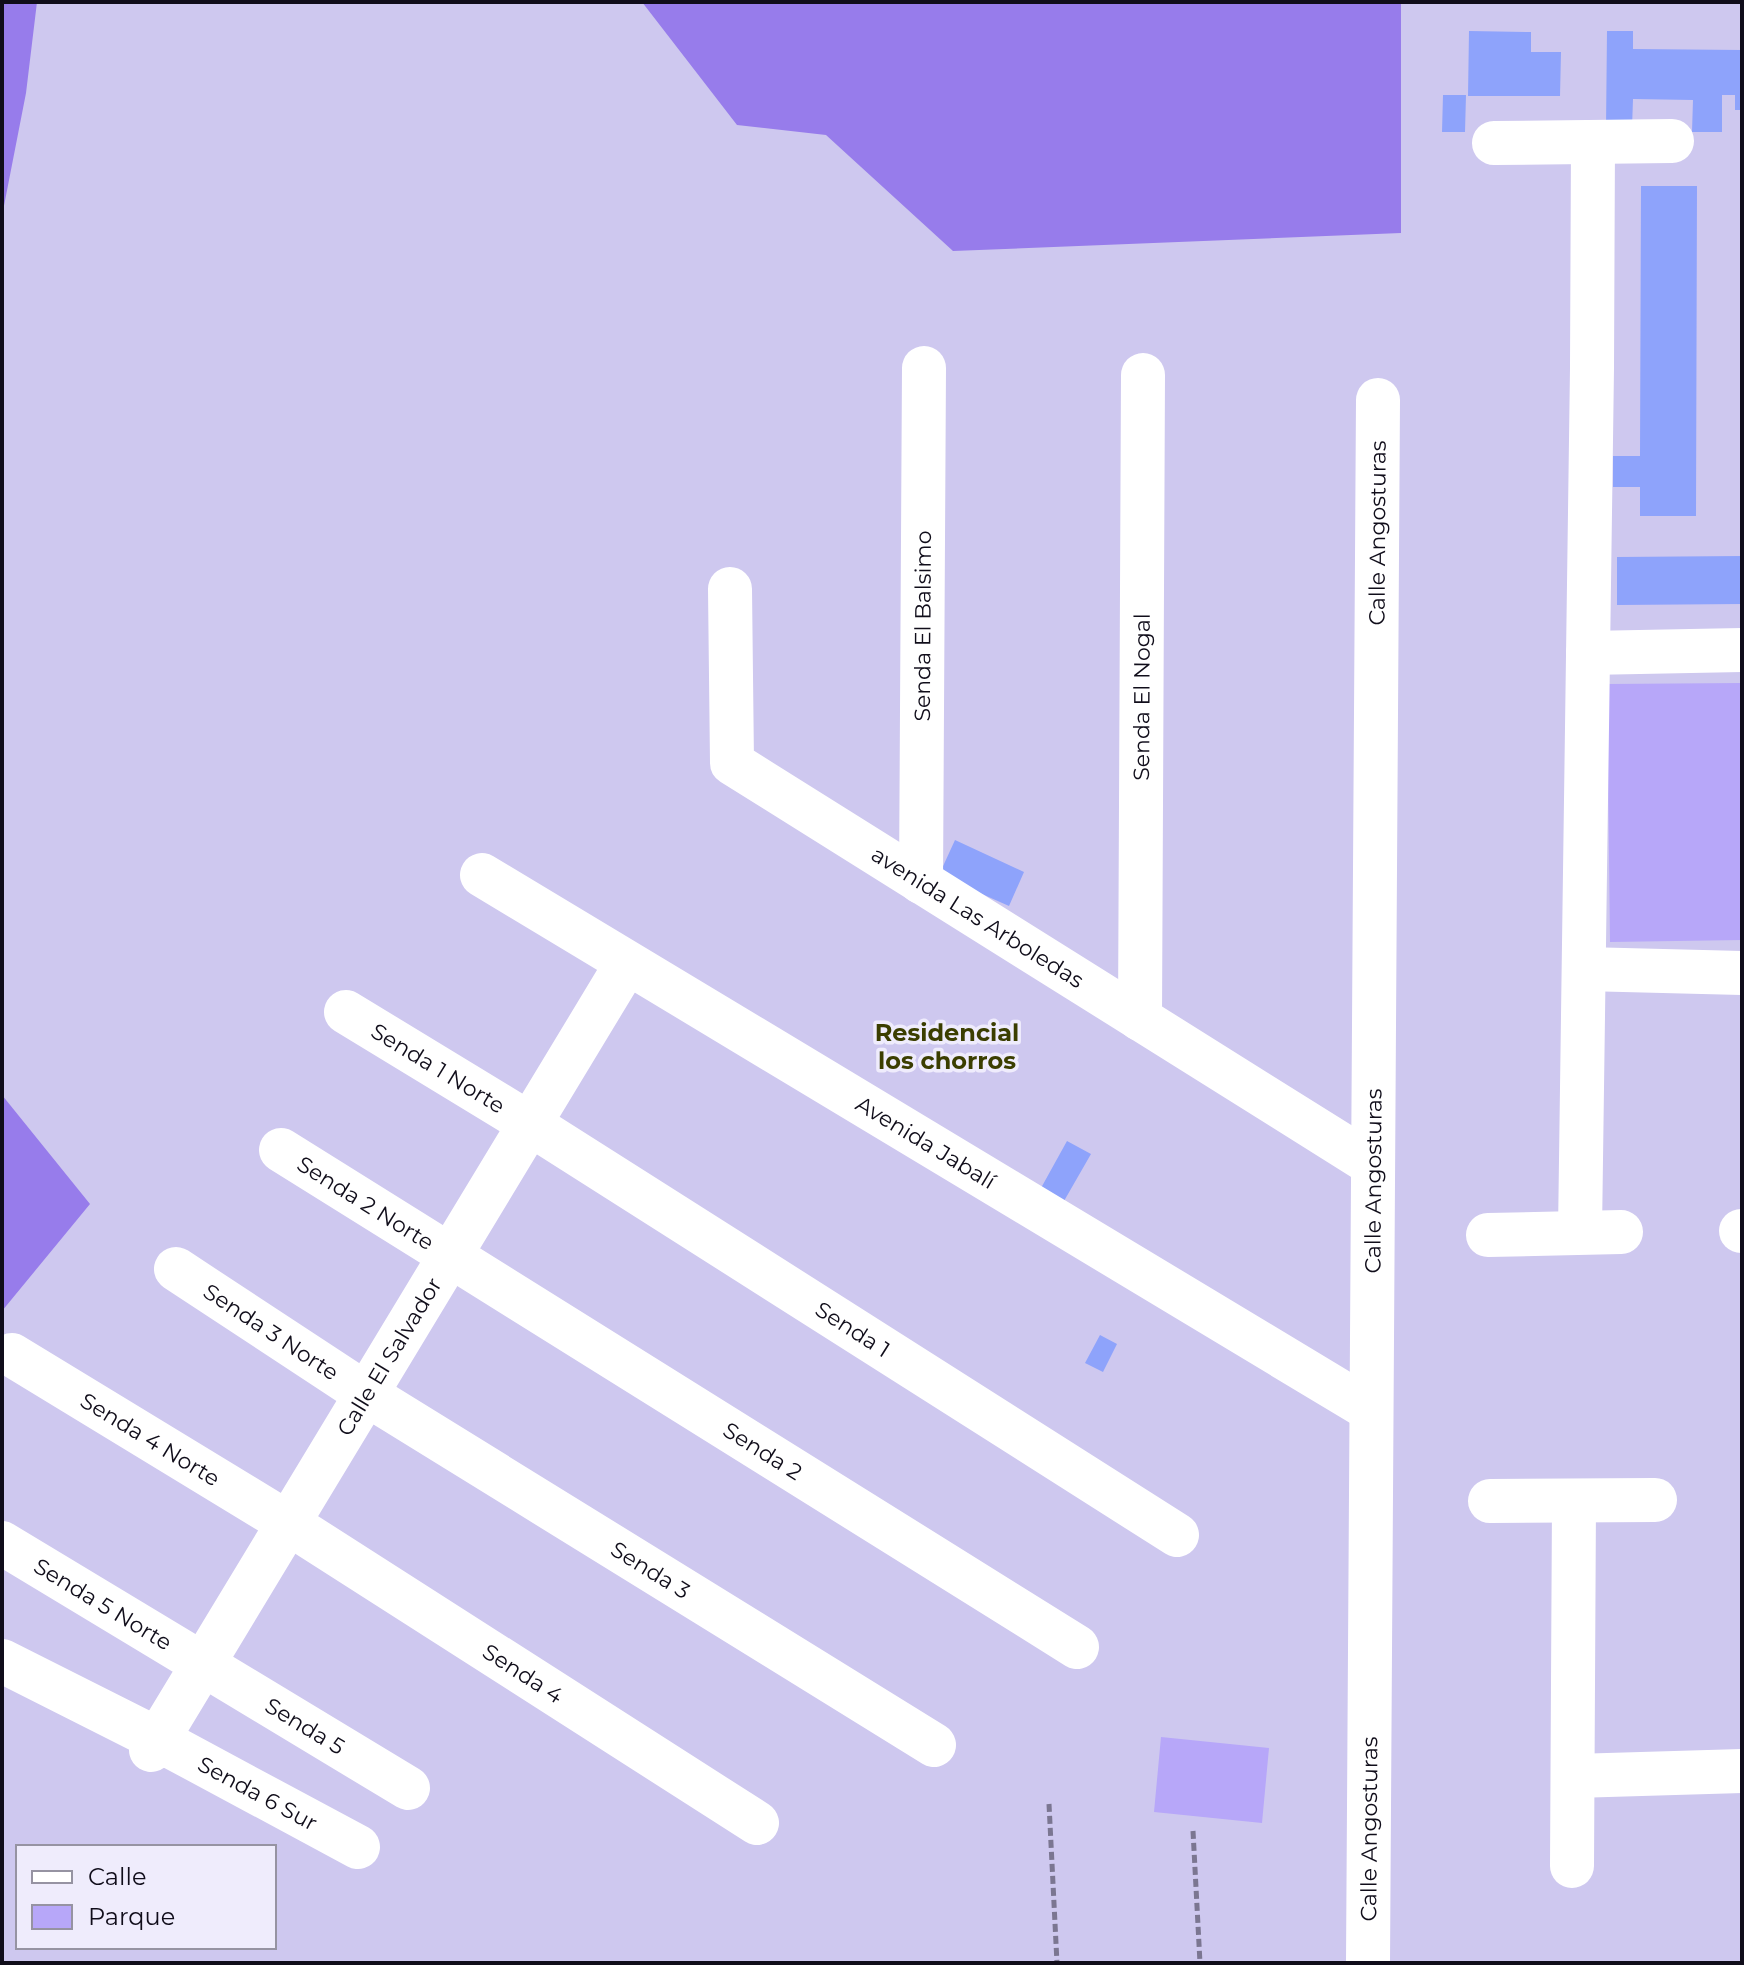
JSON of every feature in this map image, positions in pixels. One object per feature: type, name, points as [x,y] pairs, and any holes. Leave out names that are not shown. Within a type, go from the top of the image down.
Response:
[{"type":"street","points":[[1494,143],[1672,141]]},
{"type":"street","points":[[1488,1235],[1600,1232],[1584,969],[1593,142]]},
{"type":"street","name":"Senda El Balsimo","points":[[921,882],[924,368]]},
{"type":"street","name":"Senda El Nogal","points":[[1140,1019],[1143,375]]},
{"type":"street","name":"Calle Angosturas","points":[[1368,1963],[1378,400]]},
{"type":"street","name":"avenida Las Arboledas","points":[[730,589],[732,763],[1372,1164]]},
{"type":"street","points":[[1588,653],[1742,650]]},
{"type":"street","name":"Avenida Jabalí","points":[[482,875],[1371,1410]]},
{"type":"street","name":"Calle El Salvador","points":[[154,1744],[627,963]]},
{"type":"street","points":[[1584,969],[1742,973]]},
{"type":"street","name":"Senda 1 Norte","points":[[346,1012],[530,1124]]},
{"type":"street","name":"Senda 1","points":[[530,1124],[1177,1535]]},
{"type":"street","name":"Senda 2 Norte","points":[[281,1150],[450,1256]]},
{"type":"street","name":"Senda 2","points":[[450,1256],[1077,1647]]},
{"type":"street","name":"Senda 3 Norte","points":[[176,1269],[366,1394]]},
{"type":"street","name":"Senda 4 Norte","points":[[12,1355],[288,1523]]},
{"type":"street","name":"Senda 3","points":[[366,1394],[934,1745]]},
{"type":"street","points":[[1490,1501],[1655,1500]]},
{"type":"street","points":[[1572,1866],[1574,1501]]},
{"type":"street","name":"Senda 4","points":[[288,1523],[757,1823]]},
{"type":"street","name":"Senda 5 Norte","points":[[2,1543],[202,1664]]},
{"type":"street","name":"Senda 6 Sur","points":[[2,1661],[154,1744],[358,1847]]},
{"type":"street","name":"Senda 5","points":[[202,1664],[408,1788]]},
{"type":"street","points":[[1574,1776],[1742,1771]]},
{"type":"path","points":[[1049,1804],[1057,1963]]},
{"type":"path","points":[[1193,1831],[1200,1963]]},
{"type":"green space","points":[[1742,683],[1742,940],[1610,942],[1607,684]]},
{"type":"green space","points":[[1161,1737],[1269,1748],[1262,1823],[1154,1812]]},
{"type":"shaded area","points":[[2,2],[37,2],[26,93],[2,216]]},
{"type":"shaded area","points":[[642,2],[1401,2],[1401,233],[953,251],[826,135],[737,125]]},
{"type":"shaded area","points":[[2,1095],[90,1204],[2,1311]]},
{"type":"building","points":[[1469,31],[1531,32],[1531,52],[1561,52],[1560,96],[1468,96]]},
{"type":"building","points":[[1607,31],[1633,31],[1633,49],[1742,50],[1742,110],[1735,110],[1735,95],[1722,95],[1722,132],[1692,132],[1693,100],[1633,99],[1632,128],[1606,128]]},
{"type":"building","points":[[1443,95],[1466,95],[1465,132],[1442,132]]},
{"type":"building","points":[[1641,186],[1697,186],[1696,516],[1640,516],[1640,487],[1613,487],[1613,456],[1640,456]]},
{"type":"building","points":[[1742,556],[1742,604],[1617,605],[1617,557]]},
{"type":"building","points":[[955,840],[1024,872],[1009,906],[939,875]]},
{"type":"building","points":[[1067,1141],[1091,1154],[1064,1201],[1041,1188]]},
{"type":"building","points":[[1100,1335],[1117,1344],[1103,1372],[1085,1363]]},
{"type":"district","name":"Residencial los chorros","points":[[947,1046]]}]
